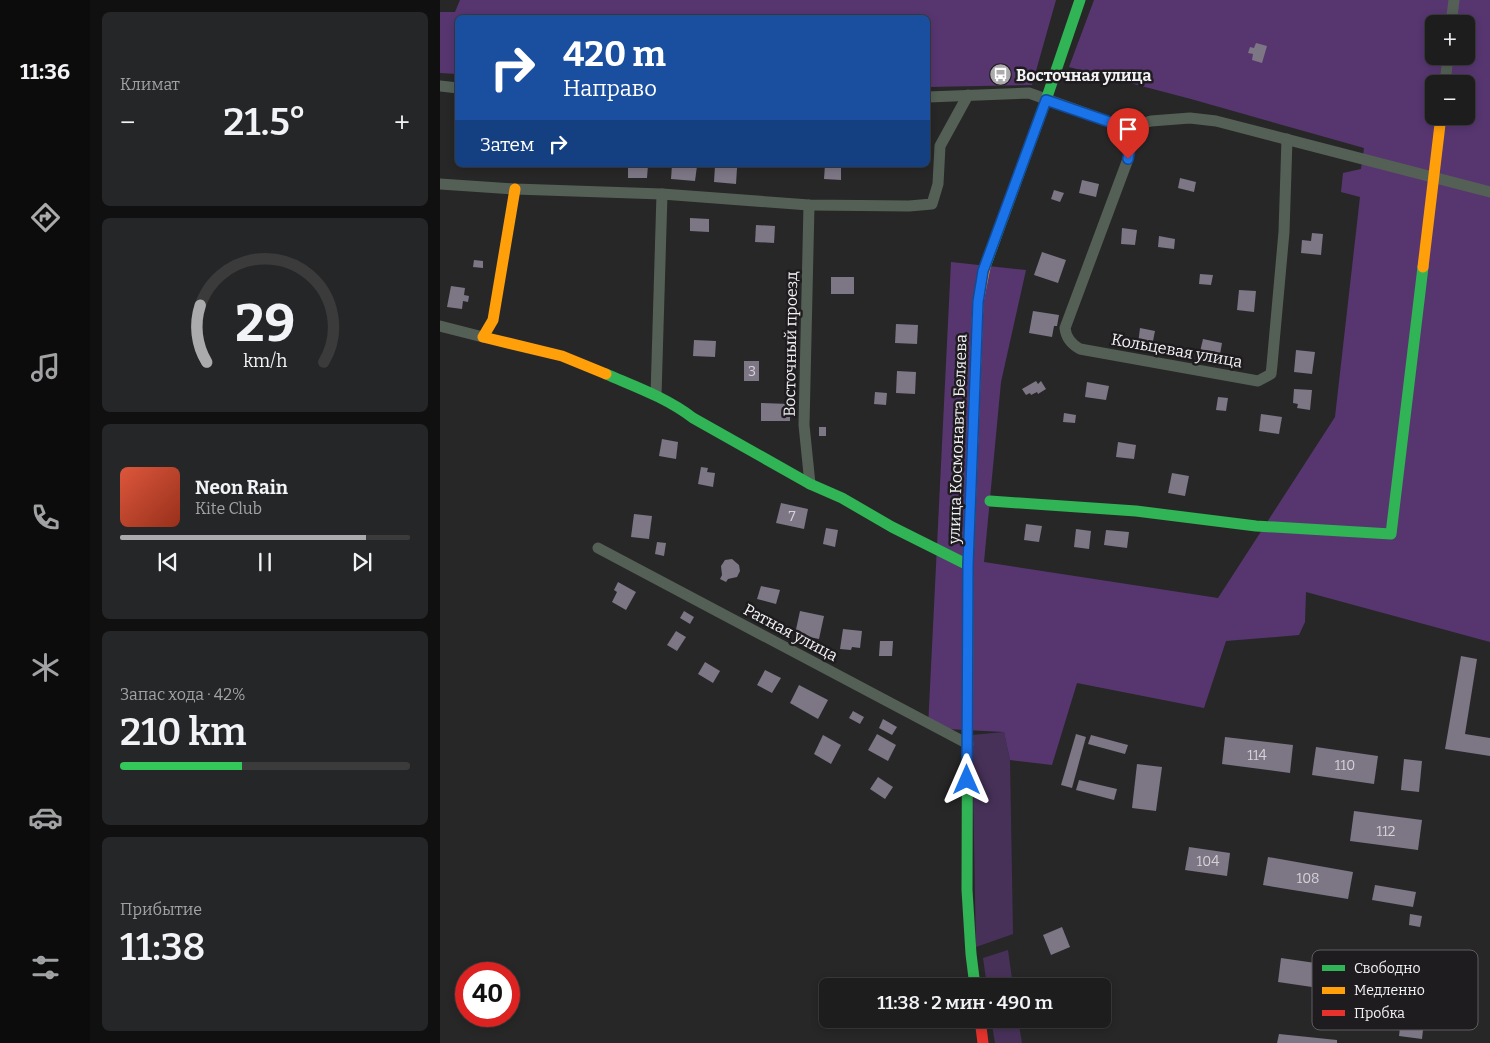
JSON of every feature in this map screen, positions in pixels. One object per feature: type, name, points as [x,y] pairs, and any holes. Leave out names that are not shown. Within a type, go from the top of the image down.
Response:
[{"type":"street","name":"улица Космонавта Беляева","points":[[974,978],[967,890],[968,565],[978,302],[983,271],[1046,100],[1080,0]]},
{"type":"street","points":[[1452,15],[1454,0]]},
{"type":"street","points":[[440,86],[455,88]]},
{"type":"street","points":[[930,97],[1029,93],[1127,128],[1151,121],[1190,118],[1216,121],[1435,176],[1490,192]]},
{"type":"street","points":[[440,184],[515,189],[662,194],[809,205],[909,206],[932,204],[938,184],[940,146],[968,95]]},
{"type":"street","points":[[990,501],[1136,511],[1256,526],[1391,534],[1440,125]]},
{"type":"street","name":"Кольцевая улица","points":[[1127,128],[1132,135],[1128,159],[1065,328],[1066,336],[1080,349],[1258,381],[1271,374],[1284,232],[1287,139]]},
{"type":"street","points":[[483,338],[493,320],[515,189]]},
{"type":"street","points":[[656,395],[662,194]]},
{"type":"street","name":"Восточный проезд","points":[[809,205],[804,425],[810,484]]},
{"type":"street","points":[[440,326],[562,356],[656,395],[810,484],[842,498],[892,527],[968,565]]},
{"type":"street","name":"Ратная улица","points":[[598,548],[968,744]]},
{"type":"street","points":[[981,1028],[983,1043]]},
{"type":"shaded area","points":[[460,0],[1056,0],[1032,85],[930,87],[930,15],[455,15],[455,74],[440,73],[440,12],[455,12]]},
{"type":"shaded area","points":[[1094,0],[1490,0],[1490,642],[1306,592],[1305,622],[1299,635],[1226,641],[1204,708],[1077,683],[1052,765],[1010,760],[1004,732],[928,728],[951,262],[1026,270],[1001,382],[984,562],[1218,598],[1335,417],[1360,197],[1341,192],[1343,173],[1361,169],[1364,148],[1069,67]]},
{"type":"shaded area","points":[[1004,732],[1010,760],[1013,934],[976,947],[972,735]]},
{"type":"shaded area","points":[[1008,950],[1012,978],[986,978],[983,958]]},
{"type":"shaded area","points":[[992,1028],[1020,1028],[1022,1043],[995,1043]]},
{"type":"building","points":[[1256,43],[1267,46],[1262,63],[1252,60],[1253,54],[1248,53],[1250,47],[1254,48]]},
{"type":"building","points":[[628,167],[648,167],[647,178],[628,178]]},
{"type":"building","points":[[672,167],[697,167],[695,181],[671,179]]},
{"type":"building","points":[[715,167],[737,168],[736,184],[714,182]]},
{"type":"building","points":[[825,167],[841,167],[841,180],[824,179]]},
{"type":"building","points":[[1180,178],[1196,182],[1194,192],[1178,188]]},
{"type":"building","points":[[1082,180],[1099,184],[1096,197],[1079,193]]},
{"type":"building","points":[[1054,190],[1064,193],[1060,202],[1051,199]]},
{"type":"building","points":[[690,218],[709,219],[709,232],[690,231]]},
{"type":"building","points":[[756,225],[775,226],[774,243],[755,242]]},
{"type":"building","points":[[1122,228],[1137,230],[1135,245],[1121,244]]},
{"type":"building","points":[[1312,233],[1323,234],[1321,255],[1301,253],[1302,240],[1311,241]]},
{"type":"building","points":[[1159,236],[1175,239],[1174,249],[1158,247]]},
{"type":"building","points":[[1042,252],[1066,260],[1058,283],[1034,275]]},
{"type":"building","points":[[474,260],[483,261],[483,268],[473,267]]},
{"type":"building","points":[[1200,274],[1213,275],[1211,285],[1199,284]]},
{"type":"building","points":[[831,277],[854,277],[854,294],[831,294]]},
{"type":"building","points":[[451,286],[465,288],[464,295],[469,296],[468,302],[463,301],[462,309],[447,307]]},
{"type":"building","points":[[1239,290],[1256,291],[1254,312],[1237,310]]},
{"type":"building","points":[[1033,311],[1059,315],[1052,337],[1029,333]]},
{"type":"building","points":[[896,324],[918,325],[917,344],[895,343]]},
{"type":"building","points":[[1140,328],[1155,331],[1152,346],[1138,344]]},
{"type":"building","points":[[1203,339],[1222,343],[1219,360],[1199,356]]},
{"type":"building","points":[[694,340],[716,341],[715,357],[693,356]]},
{"type":"building","points":[[1296,350],[1315,352],[1312,374],[1294,372]]},
{"type":"building","points":[[744,361],[759,361],[759,381],[744,381]]},
{"type":"building","points":[[897,371],[916,372],[915,394],[896,393]]},
{"type":"building","points":[[1036,381],[1038,384],[1041,381],[1046,389],[1038,394],[1037,392],[1026,395],[1022,389]]},
{"type":"building","points":[[1087,382],[1109,386],[1106,400],[1085,397]]},
{"type":"building","points":[[1294,389],[1312,390],[1310,410],[1297,408],[1298,404],[1293,403]]},
{"type":"building","points":[[875,392],[887,393],[886,405],[874,404]]},
{"type":"building","points":[[1218,397],[1228,398],[1226,411],[1216,410]]},
{"type":"building","points":[[761,403],[790,404],[790,421],[761,421]]},
{"type":"building","points":[[1064,413],[1076,415],[1075,423],[1063,422]]},
{"type":"building","points":[[1261,414],[1282,417],[1279,434],[1259,431]]},
{"type":"building","points":[[819,427],[826,427],[826,436],[819,436]]},
{"type":"building","points":[[662,439],[678,442],[676,459],[659,456]]},
{"type":"building","points":[[1118,442],[1136,445],[1134,459],[1116,457]]},
{"type":"building","points":[[701,467],[708,468],[707,472],[715,473],[713,487],[698,484]]},
{"type":"building","points":[[1172,473],[1189,476],[1185,496],[1168,493]]},
{"type":"building","points":[[781,503],[808,509],[804,529],[776,523]]},
{"type":"building","points":[[634,514],[652,516],[649,539],[631,537]]},
{"type":"building","points":[[1026,524],[1042,526],[1039,542],[1024,540]]},
{"type":"building","points":[[826,528],[838,530],[835,547],[823,544]]},
{"type":"building","points":[[1076,529],[1091,531],[1089,549],[1074,547]]},
{"type":"building","points":[[1106,530],[1129,532],[1127,548],[1104,545]]},
{"type":"building","points":[[657,542],[666,543],[664,556],[655,554]]},
{"type":"building","points":[[732,559],[739,565],[740,571],[737,577],[728,579],[726,582],[720,579],[722,575],[721,566],[725,560]]},
{"type":"building","points":[[618,582],[636,592],[626,610],[612,602],[617,592],[614,590]]},
{"type":"building","points":[[761,586],[780,590],[776,604],[757,599]]},
{"type":"building","points":[[684,611],[694,617],[690,624],[680,618]]},
{"type":"building","points":[[800,611],[824,616],[819,639],[795,634]]},
{"type":"building","points":[[843,629],[862,631],[860,648],[852,647],[851,650],[840,649]]},
{"type":"building","points":[[676,631],[686,637],[677,651],[667,645]]},
{"type":"building","points":[[880,641],[893,641],[892,656],[879,656]]},
{"type":"building","points":[[1461,656],[1477,659],[1465,734],[1490,738],[1490,756],[1445,749]]},
{"type":"building","points":[[705,662],[720,671],[713,683],[698,674]]},
{"type":"building","points":[[765,670],[781,678],[772,693],[757,685]]},
{"type":"building","points":[[799,685],[828,700],[818,719],[790,703]]},
{"type":"building","points":[[853,711],[864,717],[860,724],[849,718]]},
{"type":"building","points":[[883,719],[897,727],[892,735],[879,728]]},
{"type":"building","points":[[877,734],[896,745],[888,761],[868,750]]},
{"type":"building","points":[[1076,734],[1086,737],[1072,788],[1061,785]]},
{"type":"building","points":[[823,735],[841,745],[831,764],[814,754]]},
{"type":"building","points":[[1091,735],[1128,745],[1125,754],[1088,744]]},
{"type":"building","points":[[1225,737],[1293,745],[1290,773],[1222,764]]},
{"type":"building","points":[[1316,747],[1378,756],[1374,784],[1312,775]]},
{"type":"building","points":[[1404,759],[1422,761],[1419,792],[1401,790]]},
{"type":"building","points":[[1137,764],[1162,767],[1156,811],[1132,808]]},
{"type":"building","points":[[878,777],[893,787],[885,799],[870,789]]},
{"type":"building","points":[[1079,780],[1117,789],[1114,800],[1076,790]]},
{"type":"building","points":[[1354,811],[1422,820],[1418,850],[1350,841]]},
{"type":"building","points":[[1189,847],[1230,853],[1227,876],[1185,870]]},
{"type":"building","points":[[1268,857],[1353,872],[1348,899],[1263,885]]},
{"type":"building","points":[[1375,885],[1416,892],[1413,907],[1372,900]]},
{"type":"building","points":[[1410,914],[1422,916],[1420,927],[1409,925]]},
{"type":"building","points":[[1062,927],[1070,947],[1051,955],[1043,935]]},
{"type":"building","points":[[1281,958],[1312,962],[1312,987],[1278,982]]},
{"type":"building","points":[[1400,1030],[1423,1030],[1422,1039],[1399,1036]]},
{"type":"building","points":[[1279,1034],[1337,1040],[1337,1043],[1277,1043]]},
{"type":"traffic: fast","points":[[985,267],[1080,0]]},
{"type":"traffic: fast","points":[[990,501],[1136,511],[1256,526],[1391,534],[1423,267]]},
{"type":"traffic: fast","points":[[606,374],[662,399],[810,484],[842,498],[892,527],[968,565]]},
{"type":"traffic: fast","points":[[970,512],[968,565],[967,890],[974,978]]},
{"type":"traffic: slow","points":[[1423,267],[1440,125]]},
{"type":"traffic: slow","points":[[515,189],[493,320],[483,337],[562,356],[606,374]]},
{"type":"traffic: slow","points":[[970,512],[978,302],[985,267]]},
{"type":"traffic: jam","points":[[981,1028],[983,1043]]},
{"type":"place","name":"Восточная улица","points":[[1000,75]]},
{"type":"route","points":[[967,780],[968,565],[978,302],[983,271],[1046,100],[1127,128],[1132,135],[1128,159]]}]
